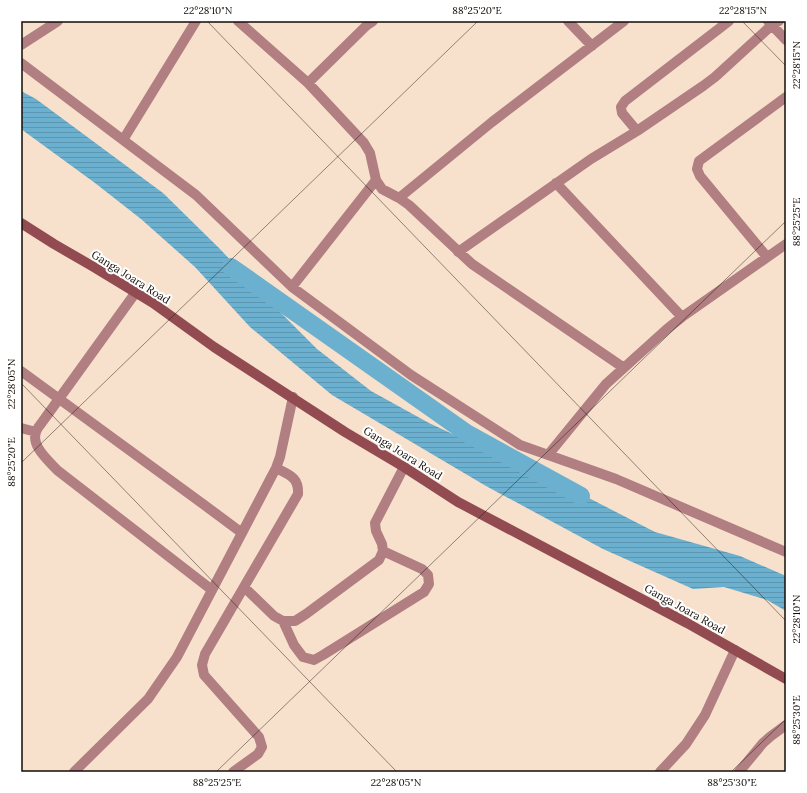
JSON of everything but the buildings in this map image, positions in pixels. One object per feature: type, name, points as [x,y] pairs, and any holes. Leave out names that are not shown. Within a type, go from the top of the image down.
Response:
[{"type":"main road","name":"Ganga Joara Road","points":[[21,223],[136,292],[214,347],[345,432],[404,467],[458,502],[687,623],[786,679]]},
{"type":"street","points":[[21,44],[58,21]]},
{"type":"street","points":[[123,140],[196,21]]},
{"type":"street","points":[[238,21],[308,83],[364,143],[370,153],[376,180],[382,189],[409,205],[458,252],[477,267],[624,368]]},
{"type":"street","points":[[308,83],[372,21]]},
{"type":"street","points":[[568,21],[592,46]]},
{"type":"street","points":[[399,198],[492,122],[624,21]]},
{"type":"street","points":[[637,131],[622,113],[621,107],[624,101],[729,21]]},
{"type":"street","points":[[458,252],[591,159],[637,131],[715,77],[773,22],[786,40]]},
{"type":"street","points":[[21,64],[196,195],[292,287],[412,375],[520,445],[616,479],[786,552]]},
{"type":"street","points":[[767,257],[700,176],[697,169],[699,161],[786,97]]},
{"type":"street","points":[[292,287],[376,180]]},
{"type":"street","points":[[556,183],[682,317]]},
{"type":"street","points":[[548,455],[606,384],[667,329],[786,244]]},
{"type":"street","points":[[136,292],[36,432],[36,443],[42,455],[57,470],[212,590]]},
{"type":"street","points":[[21,371],[242,533]]},
{"type":"street","points":[[74,772],[148,699],[177,657],[276,468],[280,457],[293,397]]},
{"type":"street","points":[[21,428],[36,432]]},
{"type":"street","points":[[244,587],[274,616],[283,621],[295,621],[379,560],[383,551],[375,523],[404,467]]},
{"type":"street","points":[[233,772],[258,754],[262,747],[259,737],[204,675],[202,665],[205,654],[298,494],[298,486],[293,477],[276,468]]},
{"type":"street","points":[[283,621],[294,645],[303,656],[314,660],[424,592],[428,584],[428,575],[422,569],[383,551]]},
{"type":"street","points":[[660,772],[686,744],[705,714],[734,650]]},
{"type":"street","points":[[739,772],[764,743],[786,724]]},
{"type":"water","points":[[21,91],[36,99],[163,193],[219,248],[317,349],[371,391],[429,423],[581,494],[655,532],[740,556],[786,576],[786,611],[767,600],[724,587],[693,589],[603,549],[486,486],[332,395],[250,327],[195,267],[141,219],[21,129]]},
{"type":"waterway","points":[[231,267],[468,434],[581,496]]}]
